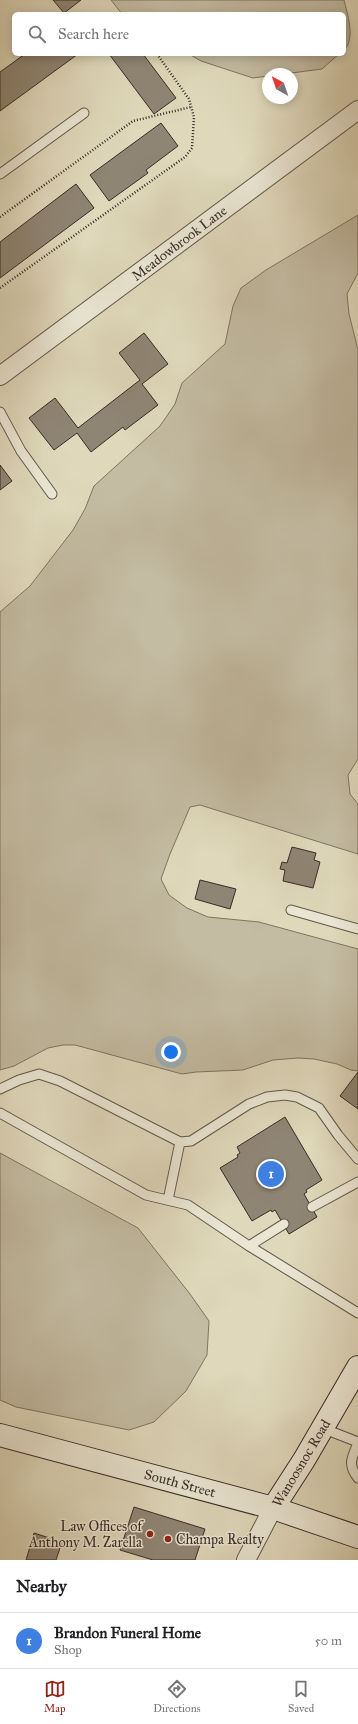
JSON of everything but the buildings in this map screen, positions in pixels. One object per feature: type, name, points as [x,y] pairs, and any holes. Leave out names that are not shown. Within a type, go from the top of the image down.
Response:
[{"type":"main road","name":"Wanoosnoc Road","points":[[273,1508],[322,1428],[355,1378]]},
{"type":"main road","name":"South Street","points":[[0,1435],[273,1508],[358,1537]]},
{"type":"street","name":"Meadowbrook Lane","points":[[0,376],[358,110]]},
{"type":"street","name":"Wanoosnoc Road","points":[[246,1560],[273,1508]]},
{"type":"lane","points":[[0,174],[84,113]]},
{"type":"lane","points":[[0,412],[17,445],[52,494]]},
{"type":"lane","points":[[291,910],[358,929]]},
{"type":"lane","points":[[0,1089],[19,1080],[39,1074],[60,1081],[180,1142],[190,1141],[249,1104],[267,1097],[285,1095],[297,1097],[319,1108],[338,1135],[358,1159]]},
{"type":"lane","points":[[0,1113],[146,1195],[188,1205],[249,1246],[358,1313]]},
{"type":"lane","points":[[168,1200],[180,1142]]},
{"type":"lane","points":[[312,1207],[358,1182]]},
{"type":"lane","points":[[249,1246],[284,1224]]},
{"type":"lane","points":[[322,1428],[358,1442],[351,1466],[358,1478]]},
{"type":"path","points":[[0,288],[185,157],[192,148],[194,117],[192,107],[189,99],[158,56]]},
{"type":"path","points":[[0,217],[133,121],[192,107]]},
{"type":"shaded area","points":[[111,0],[344,0],[350,26],[350,33],[348,45],[346,48],[346,12],[120,12]]},
{"type":"shaded area","points":[[192,56],[337,56],[322,69],[298,72],[298,68],[262,68],[262,77],[253,78],[201,61]]},
{"type":"shaded area","points":[[358,215],[358,273],[347,294],[349,314],[358,350],[358,759],[348,775],[350,794],[358,804],[358,854],[200,805],[190,807],[161,879],[169,895],[187,908],[208,917],[259,922],[358,949],[358,1071],[351,1070],[337,1064],[314,1059],[298,1058],[273,1060],[243,1070],[182,1074],[75,1045],[63,1045],[48,1048],[14,1066],[0,1070],[0,612],[30,586],[73,530],[85,509],[94,486],[160,426],[175,404],[182,383],[225,344],[233,306],[241,288],[266,270]]},
{"type":"shaded area","points":[[0,1153],[138,1228],[190,1294],[209,1321],[207,1355],[186,1391],[154,1422],[129,1430],[16,1407],[0,1400]]},
{"type":"place","name":"Brandon Funeral Home","points":[[271,1174]]},
{"type":"place","name":"Law Offices of Anthony M. Zarella","points":[[150,1534]]},
{"type":"place","name":"Champa Realty","points":[[168,1539]]}]
